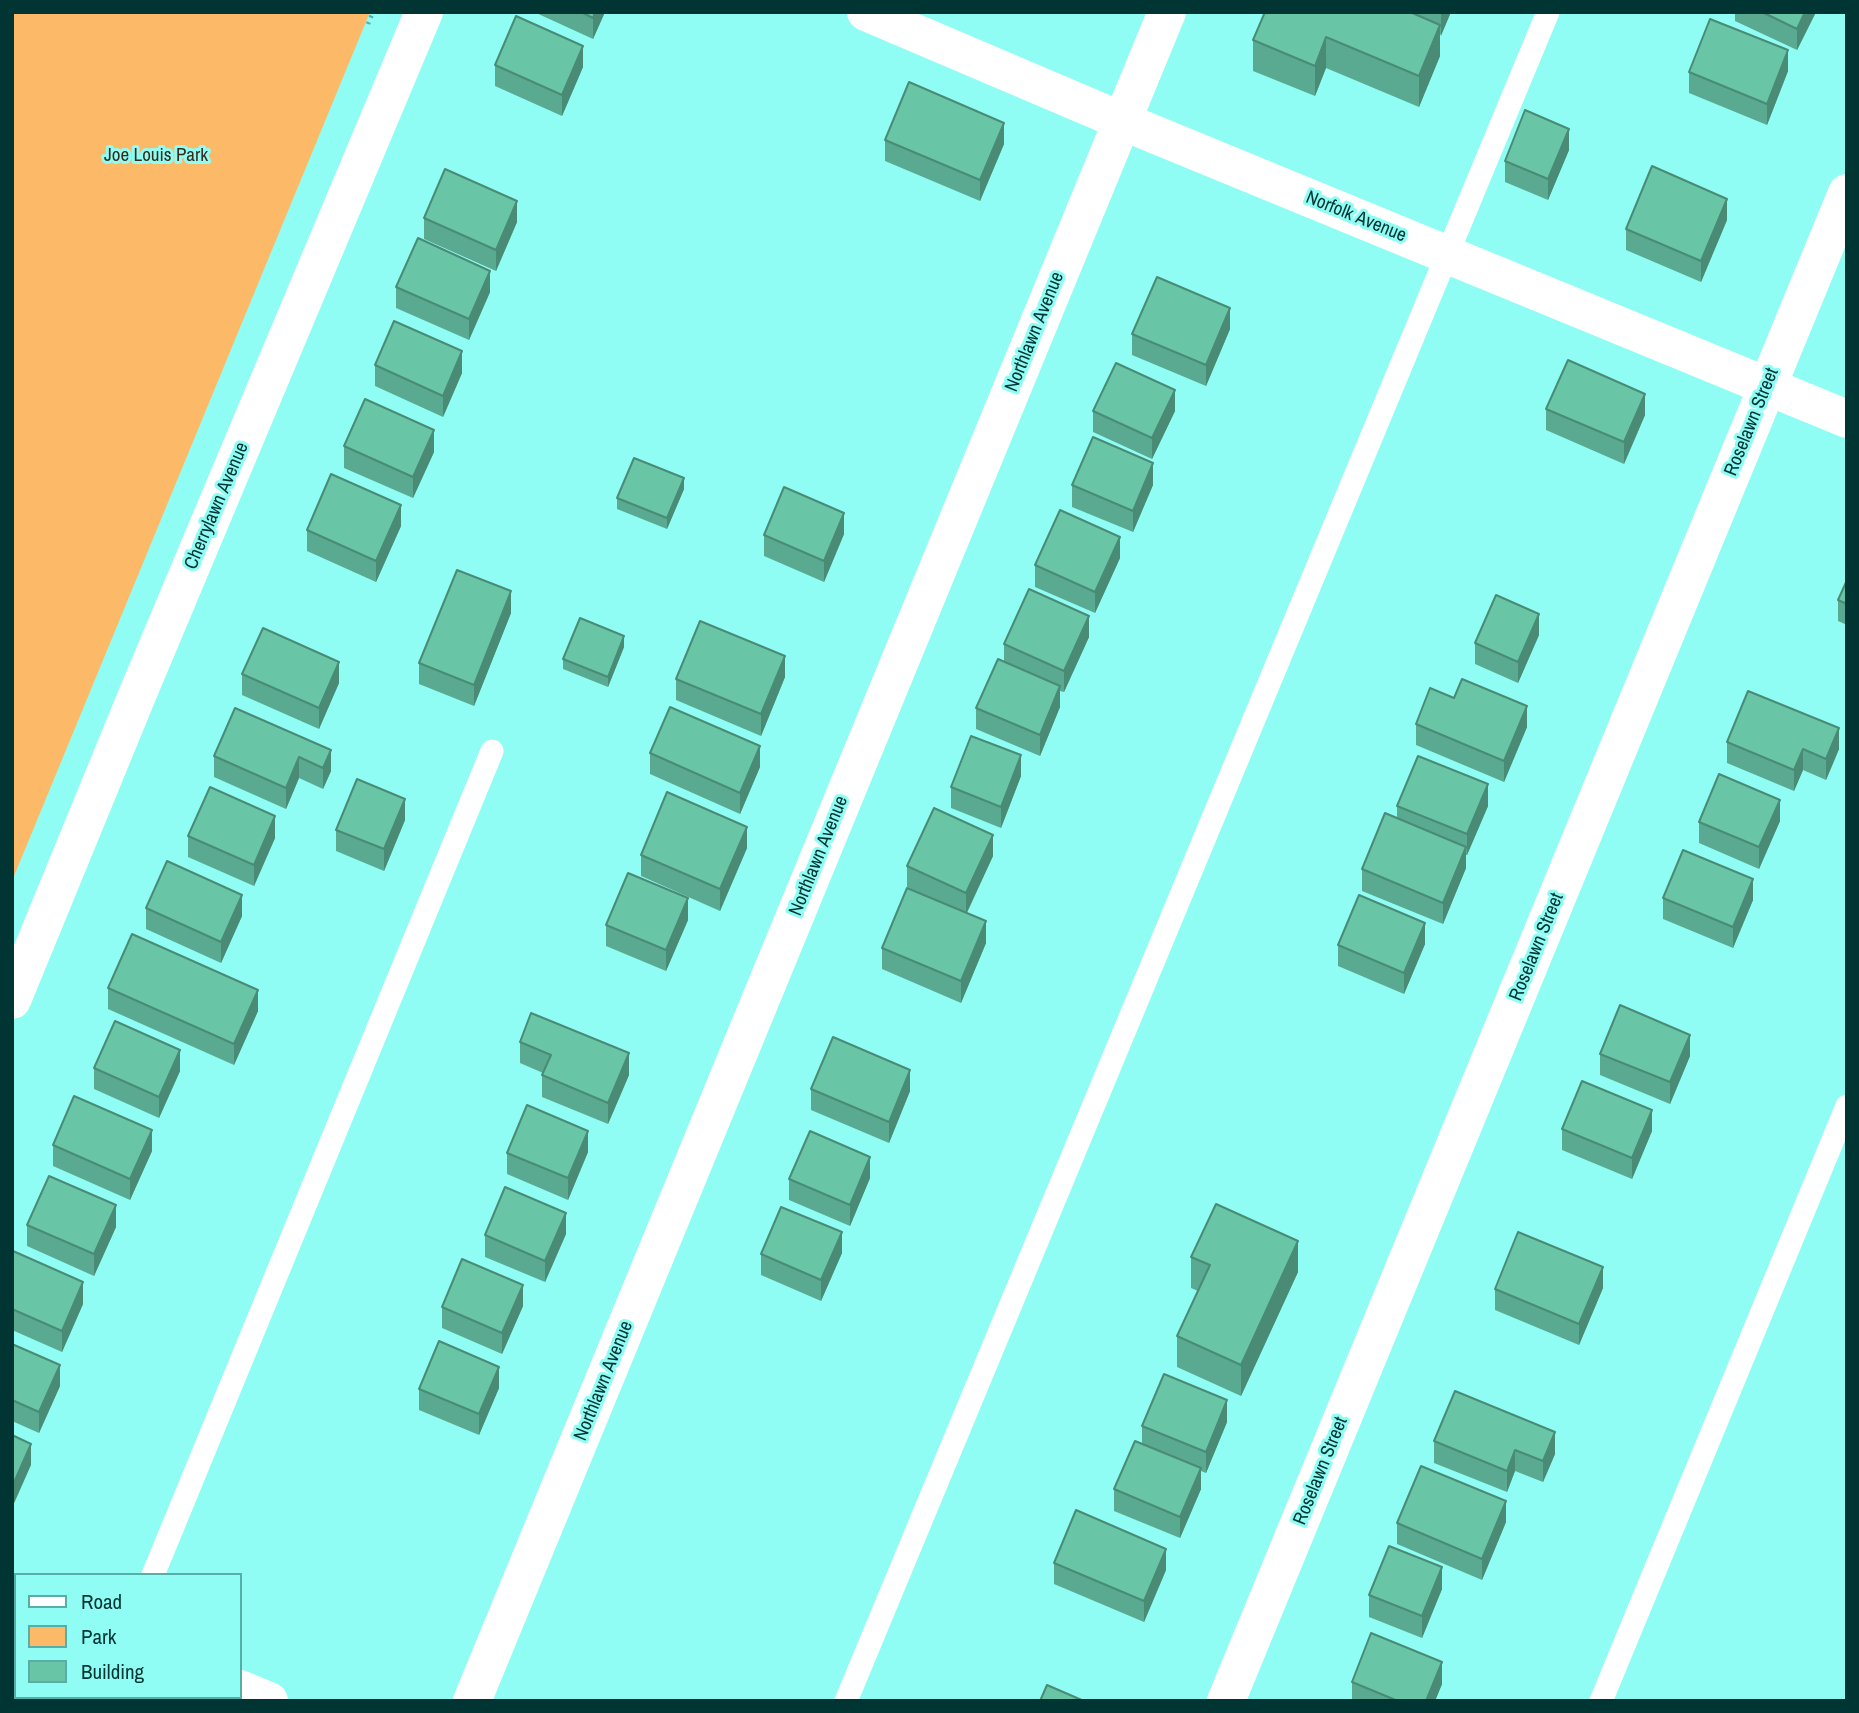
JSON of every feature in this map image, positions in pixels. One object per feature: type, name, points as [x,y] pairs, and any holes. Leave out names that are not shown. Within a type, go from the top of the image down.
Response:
[{"type":"street","name":"Cherrylawn Avenue","points":[[12,1000],[143,680],[424,12]]},
{"type":"street","name":"Norfolk Avenue","points":[[866,12],[1122,121],[1847,419]]},
{"type":"street","name":"Northlawn Avenue","points":[[472,1701],[1167,12]]},
{"type":"street","name":"Roselawn Street","points":[[1226,1701],[1847,192]]},
{"type":"street","points":[[242,1690],[269,1701]]},
{"type":"lane","points":[[846,1701],[1548,12]]},
{"type":"lane","points":[[154,1573],[492,751]]},
{"type":"lane","points":[[1601,1701],[1847,1106]]},
{"type":"green space","name":"Joe Louis Park","points":[[12,12],[370,12],[12,881]]},
{"type":"building","points":[[581,12],[595,12],[593,18]]},
{"type":"building","points":[[1265,12],[1410,12],[1440,25],[1419,76],[1326,37],[1315,66],[1253,40]]},
{"type":"building","points":[[1762,12],[1805,12],[1797,29]]},
{"type":"building","points":[[516,16],[583,46],[562,95],[495,65]]},
{"type":"building","points":[[1710,19],[1788,50],[1767,104],[1689,72]]},
{"type":"building","points":[[909,82],[1004,123],[980,180],[885,140]]},
{"type":"building","points":[[1525,110],[1569,129],[1548,179],[1505,161]]},
{"type":"building","points":[[1652,166],[1727,199],[1701,261],[1626,229]]},
{"type":"building","points":[[445,169],[517,201],[496,250],[424,218]]},
{"type":"building","points":[[418,238],[490,271],[469,319],[396,287]]},
{"type":"building","points":[[1157,277],[1230,308],[1206,365],[1132,334]]},
{"type":"building","points":[[394,321],[462,351],[443,396],[375,365]]},
{"type":"building","points":[[1568,360],[1645,394],[1624,442],[1546,409]]},
{"type":"building","points":[[1116,363],[1175,390],[1152,438],[1093,411]]},
{"type":"building","points":[[365,399],[434,430],[413,477],[344,446]]},
{"type":"building","points":[[1093,437],[1153,463],[1133,511],[1072,485]]},
{"type":"building","points":[[634,458],[684,478],[667,518],[617,498]]},
{"type":"building","points":[[331,474],[401,505],[376,561],[307,530]]},
{"type":"building","points":[[784,487],[844,513],[824,561],[764,535]]},
{"type":"building","points":[[1060,510],[1120,537],[1095,592],[1035,565]]},
{"type":"building","points":[[457,570],[511,591],[474,685],[419,663]]},
{"type":"building","points":[[1847,580],[1847,604],[1838,600]]},
{"type":"building","points":[[1029,589],[1089,616],[1064,671],[1004,644]]},
{"type":"building","points":[[1496,595],[1539,614],[1518,662],[1475,643]]},
{"type":"building","points":[[580,618],[624,636],[608,677],[563,659]]},
{"type":"building","points":[[700,621],[785,656],[761,714],[676,679]]},
{"type":"building","points":[[263,628],[339,662],[319,708],[242,674]]},
{"type":"building","points":[[998,659],[1060,686],[1040,735],[976,708]]},
{"type":"building","points":[[1462,679],[1527,706],[1504,761],[1416,724],[1430,688],[1454,698]]},
{"type":"building","points":[[1748,691],[1839,728],[1826,759],[1803,749],[1794,770],[1727,742]]},
{"type":"building","points":[[670,707],[760,746],[740,793],[650,753]]},
{"type":"building","points":[[235,708],[331,750],[323,768],[299,757],[286,788],[214,756]]},
{"type":"building","points":[[971,736],[1021,755],[1001,807],[951,787]]},
{"type":"building","points":[[1418,756],[1488,784],[1467,834],[1397,806]]},
{"type":"building","points":[[1719,774],[1780,800],[1759,847],[1699,822]]},
{"type":"building","points":[[357,779],[405,799],[384,849],[336,830]]},
{"type":"building","points":[[210,787],[275,816],[254,865],[188,836]]},
{"type":"building","points":[[667,792],[747,827],[720,889],[641,855]]},
{"type":"building","points":[[934,808],[993,835],[966,893],[907,866]]},
{"type":"building","points":[[1385,813],[1466,847],[1443,903],[1362,869]]},
{"type":"building","points":[[1683,850],[1753,879],[1733,927],[1663,898]]},
{"type":"building","points":[[167,861],[242,895],[221,942],[146,908]]},
{"type":"building","points":[[628,873],[688,898],[666,950],[606,925]]},
{"type":"building","points":[[907,888],[986,921],[961,981],[882,948]]},
{"type":"building","points":[[1359,895],[1425,923],[1404,973],[1338,945]]},
{"type":"building","points":[[132,934],[258,990],[234,1044],[108,988]]},
{"type":"building","points":[[1620,1005],[1690,1035],[1670,1082],[1600,1054]]},
{"type":"building","points":[[531,1013],[629,1053],[608,1103],[542,1075],[551,1055],[520,1042]]},
{"type":"building","points":[[115,1021],[180,1050],[159,1097],[94,1068]]},
{"type":"building","points":[[833,1037],[910,1070],[889,1122],[811,1089]]},
{"type":"building","points":[[1582,1081],[1652,1110],[1632,1158],[1562,1129]]},
{"type":"building","points":[[74,1096],[152,1130],[130,1179],[53,1145]]},
{"type":"building","points":[[527,1105],[588,1131],[568,1178],[507,1153]]},
{"type":"building","points":[[810,1131],[870,1157],[850,1205],[789,1179]]},
{"type":"building","points":[[49,1176],[116,1205],[94,1254],[27,1225]]},
{"type":"building","points":[[505,1187],[566,1213],[545,1261],[485,1235]]},
{"type":"building","points":[[1216,1204],[1298,1241],[1241,1365],[1177,1336],[1210,1265],[1191,1257]]},
{"type":"building","points":[[781,1207],[842,1232],[821,1280],[761,1254]]},
{"type":"building","points":[[1518,1232],[1603,1267],[1579,1324],[1495,1289]]},
{"type":"building","points":[[13,1251],[83,1282],[62,1331],[12,1309]]},
{"type":"building","points":[[462,1259],[523,1285],[502,1333],[442,1307]]},
{"type":"building","points":[[439,1341],[499,1367],[479,1414],[419,1389]]},
{"type":"building","points":[[12,1344],[60,1365],[39,1412],[12,1400]]},
{"type":"building","points":[[1164,1374],[1227,1400],[1206,1452],[1142,1426]]},
{"type":"building","points":[[1455,1391],[1555,1432],[1543,1461],[1515,1450],[1507,1471],[1434,1441]]},
{"type":"building","points":[[12,1435],[31,1444],[12,1487]]},
{"type":"building","points":[[1135,1441],[1201,1468],[1180,1517],[1114,1489]]},
{"type":"building","points":[[1421,1466],[1506,1501],[1482,1559],[1397,1523]]},
{"type":"building","points":[[1076,1510],[1166,1549],[1144,1601],[1054,1563]]},
{"type":"building","points":[[1389,1546],[1442,1567],[1422,1616],[1369,1595]]},
{"type":"building","points":[[1371,1633],[1442,1662],[1426,1701],[1398,1701],[1352,1682]]},
{"type":"building","points":[[1047,1685],[1084,1701],[1040,1701]]}]
